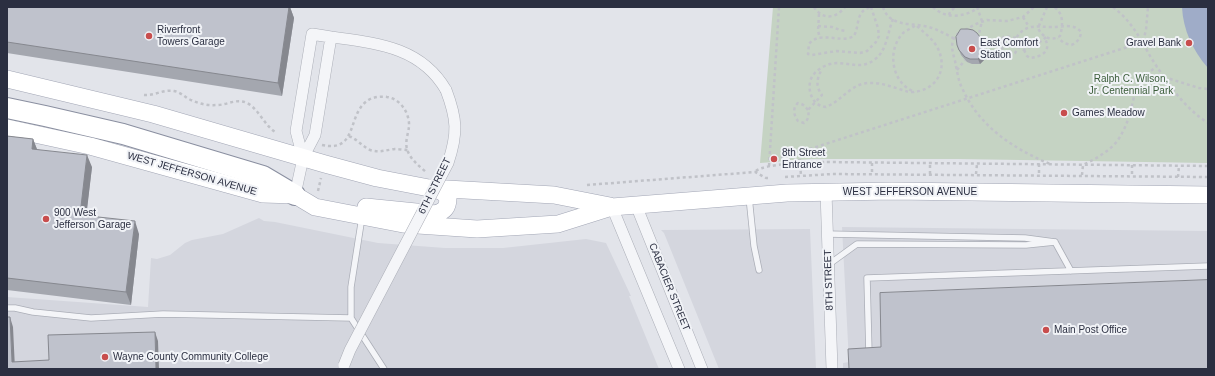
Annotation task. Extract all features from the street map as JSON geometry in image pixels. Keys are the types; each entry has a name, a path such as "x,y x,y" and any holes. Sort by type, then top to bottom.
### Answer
{"highway":[{"path":"7,108 123,134 263,176 295,195"}],"main road":[{"name":"WEST JEFFERSON AVENUE","path":"7,79 153,114 377,178 428,180 554,195 612,207"},
{"name":"WEST JEFFERSON AVENUE","path":"7,128 90,146 263,194 295,195 315,207 403,224 477,229 558,224 612,207 749,196 826,192 892,191 1208,196"},
{"path":"332,210 363,206 436,214 444,211 448,205 448,198 428,180"}],"street":[{"name":"6TH STREET","path":"303,158 296,131 312,34 380,44 409,54 432,71 446,90 456,125 453,149 448,163 350,350 344,367"},
{"path":"295,195 303,158 315,135 331,37"},
{"name":"8TH STREET","path":"826,192 832,369"},
{"name":"CABACIER STREET","path":"636,205 702,369"},
{"path":"612,207 679,369"}],"lane":[{"path":"749,196 754,246 760,270"},
{"path":"362,216 351,287 351,318 384,369"},
{"path":"827,234 1025,238 1055,242"},
{"path":"828,266 857,244 1026,245 1055,242"},
{"path":"1055,242 1071,271"},
{"path":"869,354 867,278 1208,266"},
{"path":"7,308 91,318 163,314 351,318"}],"path":[{"path":"768,166 779,7"},
{"path":"814,7 819,14 818,26 820,38"},
{"path":"819,14 827,16 836,15 845,7"},
{"path":"871,7 879,36 876,42 867,51 860,53 837,51 810,55 808,51 809,44 815,39 844,39 854,36 862,11 871,7"},
{"path":"883,7 887,15 892,19 904,24 932,28 953,38"},
{"path":"933,7 941,13 949,15 969,14 978,7 982,21 978,38"},
{"path":"949,15 955,7"},
{"path":"953,38 982,21 1007,21 1023,17 1034,7"},
{"path":"1016,38 1021,32 1029,27 1039,26 1067,26 1080,31 1081,35 1077,42 1071,45 1064,43 1058,38 1046,38 1040,33 1038,28 1039,26 1047,7"},
{"path":"1054,7 1060,13 1062,26 1058,38"},
{"path":"1113,7 1134,27 1172,89 1187,106 1208,123"},
{"path":"1143,42 1146,30 1148,7"},
{"path":"1023,17 1029,27"},
{"path":"892,19 883,52 873,62 859,66 837,63 824,67 814,74 810,83 811,95 815,102 823,107 829,106 858,87 869,82 909,92 925,90 935,82 939,75 941,62 939,51 936,46 916,25"},
{"path":"915,92 906,88 899,80 893,60 895,46 900,38 907,30 916,25"},
{"path":"818,26 832,27 838,30 846,31"},
{"path":"1016,38 1005,36 1001,39 1000,44 1004,52 1010,56 1015,53 1019,47"},
{"path":"953,38 952,44 962,89 985,122 1005,140 1035,157 1053,164"},
{"path":"1016,38 1019,47 1024,50 1030,58 1044,54 1047,49 1046,38"},
{"path":"1024,50 1046,38"},
{"path":"769,160 799,152 1143,42"},
{"path":"957,71 965,60"},
{"path":"1082,165 1104,153 1118,140 1129,119 1136,89 1145,75 1157,66"},
{"path":"808,110 806,106 798,103 796,105 794,112 798,121 801,123 806,121 808,118 808,110 822,95 818,89 817,80 824,67"},
{"path":"1164,77 1199,88 1208,89"},
{"path":"137,93 151,95 164,91 174,91 196,102 216,106 238,100 242,101 255,108 269,127 279,134"},
{"path":"323,146 335,146 343,142 349,136 361,105 368,100 378,97 388,97 401,105 406,113 409,126 406,144 415,162 428,180"},
{"path":"349,136 357,139 364,146 373,151 386,152 394,149 408,150"},
{"path":"799,152 801,175"},
{"path":"647,181 665,178 755,172 768,166 826,162 1208,166"},
{"path":"872,163 872,174"},
{"path":"930,163 930,174"},
{"path":"976,174 977,164"},
{"path":"1039,164 1039,175"},
{"path":"1082,165 1082,175"},
{"path":"1132,165 1132,176"},
{"path":"1178,177 1179,166"},
{"path":"755,172 766,178 774,178"},
{"path":"780,177 801,175 872,174 1208,177"},
{"path":"318,191 322,176"}],"shaded area":[{"path":"259,218 264,221 378,243 445,248 503,248 586,239 606,243 631,296 629,296 659,369 7,369 7,297 148,307 151,258 157,259 170,255 185,243 192,240 223,234"},
{"path":"842,227 1208,231 1208,369 843,369 843,363 849,362"},
{"path":"810,229 816,369 719,369 664,233 661,230"}],"green space":[{"name":"Ralph C. Wilson, Jr. Centennial Park","path":"773,7 1208,7 1208,163 958,159 811,159 760,163"}],"water":[{"path":"1182,7 1208,7 1208,68 1198,55 1190,40 1184,24"}],"building":[{"name":"Riverfront Towers Garage","path":"7,7 289,7 278,83 7,42"},
{"name":"East Comfort Station","path":"961,29 973,30 983,41 983,54 978,59 970,59 965,57 959,50 956,37"},
{"name":"900 West Jefferson Garage","path":"7,136 33,139 32,149 87,155 80,215 135,221 126,292 7,278"},
{"name":"Main Post Office","path":"1208,280 1208,369 849,369 848,349 881,347 880,293"},
{"name":"Wayne County Community College","path":"7,317 10,317 12,362 49,360 48,335 155,332 156,369 7,369"}],"place":[{"name":"Riverfront Towers Garage","path":"149,36"},
{"name":"Gravel Bank","path":"1189,43"},
{"name":"East Comfort Station","path":"972,49"},
{"name":"Games Meadow","path":"1064,113"},
{"name":"8th Street Entrance","path":"774,159"},
{"name":"900 West Jefferson Garage","path":"46,219"},
{"name":"Main Post Office","path":"1046,330"},
{"name":"Wayne County Community College","path":"105,357"}]}
